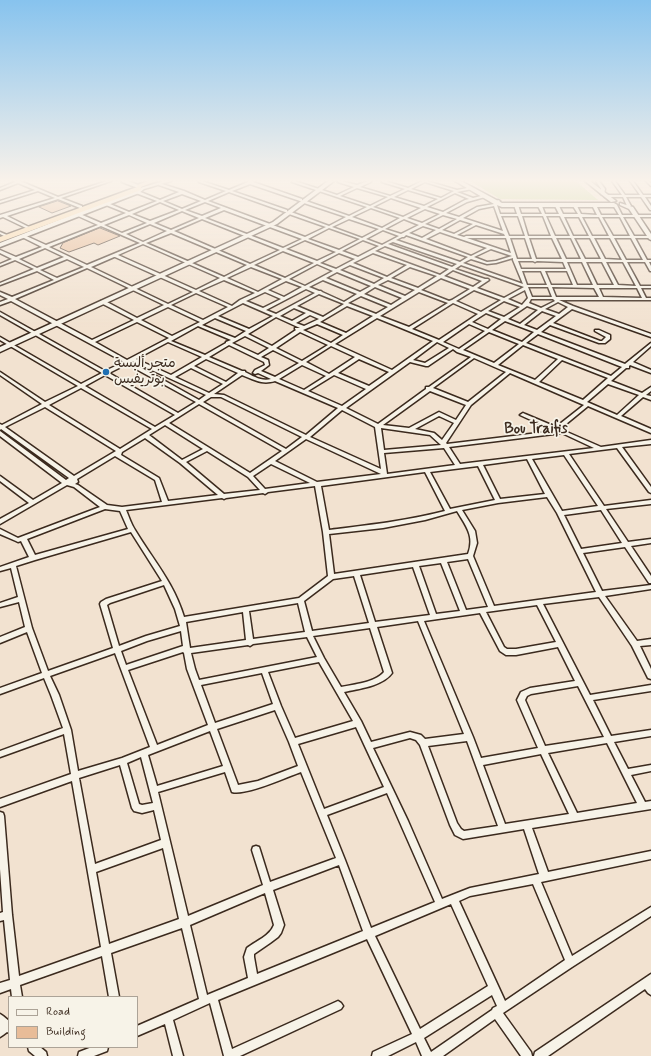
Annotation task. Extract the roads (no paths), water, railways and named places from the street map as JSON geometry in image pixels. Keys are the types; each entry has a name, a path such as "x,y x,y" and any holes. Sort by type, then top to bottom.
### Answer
{"highway":[{"path":"1,237 21,230"},
{"path":"1,237 21,230"}],"street":[{"path":"0,245 36,230"},
{"path":"0,265 89,230"},
{"path":"114,230 258,293"},
{"path":"122,234 130,230"},
{"path":"166,230 378,316 651,431"},
{"path":"0,304 174,230"},
{"path":"233,230 282,248 406,298"},
{"path":"0,350 259,230"},
{"path":"284,230 359,259"},
{"path":"92,342 320,230"},
{"path":"340,230 486,281"},
{"path":"76,486 74,479 0,427 46,405 380,230"},
{"path":"387,230 422,240 490,263 514,258"},
{"path":"263,310 414,230"},
{"path":"422,240 439,230"},
{"path":"440,230 490,247 514,258 535,261 651,261"},
{"path":"454,235 463,230"},
{"path":"493,230 507,235"},
{"path":"505,230 530,298"},
{"path":"525,230 535,261"},
{"path":"551,230 576,287"},
{"path":"569,230 602,299"},
{"path":"588,230 617,287"},
{"path":"607,230 645,299"},
{"path":"629,230 651,270"},
{"path":"461,237 507,235 528,237 651,238"},
{"path":"23,236 45,248 167,305 201,324 235,340"},
{"path":"487,237 490,247"},
{"path":"394,241 526,287 651,287"},
{"path":"429,253 440,246"},
{"path":"103,302 138,320 170,340 206,358 243,372 264,382 276,379 490,247"},
{"path":"0,251 58,280"},
{"path":"374,252 503,300 542,309 560,316"},
{"path":"116,256 162,275 231,307"},
{"path":"0,284 66,258"},
{"path":"417,268 429,260"},
{"path":"351,264 418,291 504,319 628,365 651,372"},
{"path":"258,357 410,265"},
{"path":"520,270 568,270"},
{"path":"542,270 556,300 571,307 651,336"},
{"path":"409,329 450,302 494,276"},
{"path":"322,278 392,307"},
{"path":"250,476 272,462 342,408 409,360 526,287"},
{"path":"264,290 284,299"},
{"path":"172,377 206,358 247,332 320,292"},
{"path":"0,293 92,342 198,403 286,451"},
{"path":"530,298 556,300 651,299"},
{"path":"459,351 524,305 530,298"},
{"path":"521,325 556,300"},
{"path":"242,302 263,310 274,317 302,329"},
{"path":"294,306 322,319"},
{"path":"494,365 571,307"},
{"path":"0,313 38,333 178,415"},
{"path":"292,323 310,313"},
{"path":"215,316 247,332 273,348 332,375 369,388"},
{"path":"274,317 292,323 331,344 392,372"},
{"path":"317,322 346,335"},
{"path":"469,323 612,378"},
{"path":"550,323 599,342 603,342 608,338 606,334 597,331"},
{"path":"0,338 155,429"},
{"path":"228,344 258,357 267,363 250,376"},
{"path":"382,452 559,431 612,378 651,344"},
{"path":"409,360 426,365 452,348"},
{"path":"304,392 359,357"},
{"path":"378,426 428,388 473,357"},
{"path":"536,382 562,358"},
{"path":"132,359 209,395 222,396 384,474"},
{"path":"190,366 225,383"},
{"path":"257,371 342,408 378,426 429,433 445,445 458,466"},
{"path":"0,522 74,479 198,403 243,372"},
{"path":"445,445 457,422 470,404 509,372"},
{"path":"0,374 46,405 120,451"},
{"path":"608,382 651,398"},
{"path":"428,388 470,404"},
{"path":"618,416 651,388"},
{"path":"410,430 439,414 457,422"},
{"path":"523,415 600,448"},
{"path":"165,423 250,476 265,492"},
{"path":"378,426 384,474"},
{"path":"0,433 66,483 76,486 105,507 112,509 265,492 384,474 426,471 651,442"},
{"path":"145,435 182,462 224,497"},
{"path":"618,446 651,491"},
{"path":"182,462 208,449"},
{"path":"120,451 118,456 157,479 166,504"},
{"path":"566,454 651,581"},
{"path":"528,457 560,513 601,595 635,644 651,676"},
{"path":"272,462 318,485"},
{"path":"480,464 498,501"},
{"path":"426,471 448,511"},
{"path":"0,478 33,503"},
{"path":"318,485 326,532 331,577"},
{"path":"326,532 383,526 498,501 549,495"},
{"path":"560,513 651,502"},
{"path":"0,531 18,540 105,507"},
{"path":"122,509 132,530 166,582 182,620 186,650 226,768 235,789 303,768"},
{"path":"458,509 474,535 474,548 470,556 492,610"},
{"path":"0,569 132,530"},
{"path":"23,538 33,558"},
{"path":"580,551 651,542"},
{"path":"182,620 301,600 331,577 470,556"},
{"path":"444,561 464,613"},
{"path":"13,565 20,599 29,628 67,730 114,996"},
{"path":"416,565 434,617"},
{"path":"339,690 379,680 388,673 356,573"},
{"path":"155,748 117,650 103,604 166,582"},
{"path":"124,669 186,650 651,588"},
{"path":"0,605 20,599"},
{"path":"301,600 309,634 321,659 358,723 440,904"},
{"path":"368,746 410,735 418,737 423,743 458,832 463,835 647,805 626,773 539,603"},
{"path":"246,610 250,642"},
{"path":"482,611 502,649 506,652 560,644"},
{"path":"420,619 469,737 503,829"},
{"path":"0,640 29,628"},
{"path":"0,691 45,673 183,628"},
{"path":"635,644 651,642"},
{"path":"197,683 321,659"},
{"path":"264,670 277,706 323,813 369,934 427,1056"},
{"path":"576,817 543,750 521,700 522,696 530,691 580,682"},
{"path":"588,698 651,688"},
{"path":"0,803 75,776 123,761 212,727 277,706"},
{"path":"293,742 358,723"},
{"path":"0,754 67,730"},
{"path":"478,762 651,733"},
{"path":"423,743 469,737"},
{"path":"144,753 185,922 208,999 229,1056 338,1006"},
{"path":"123,761 137,808 142,809 157,806"},
{"path":"154,790 226,768"},
{"path":"626,773 651,768"},
{"path":"323,813 389,789"},
{"path":"0,816 4,916 16,982 17,996"},
{"path":"527,825 545,877"},
{"path":"92,868 165,843"},
{"path":"253,981 248,957 250,951 271,937 278,930 279,925 256,850"},
{"path":"138,1031 208,999 470,892 651,855"},
{"path":"0,988 185,922 267,888 341,860"},
{"path":"534,878 570,961"},
{"path":"453,899 494,988 500,1009 527,1056"},
{"path":"434,1056 570,961 651,910"},
{"path":"539,1056 649,984"},
{"path":"377,1056 418,1036 494,988"},
{"path":"168,1018 178,1056"},
{"path":"34,1048 42,1056"},
{"path":"83,1056 101,1048"}],"place":[{"name":"متجر ألبسة بوتريفيس","path":"106,372"}],"district":[{"name":"Bou Traifis","path":"536,430"}]}
